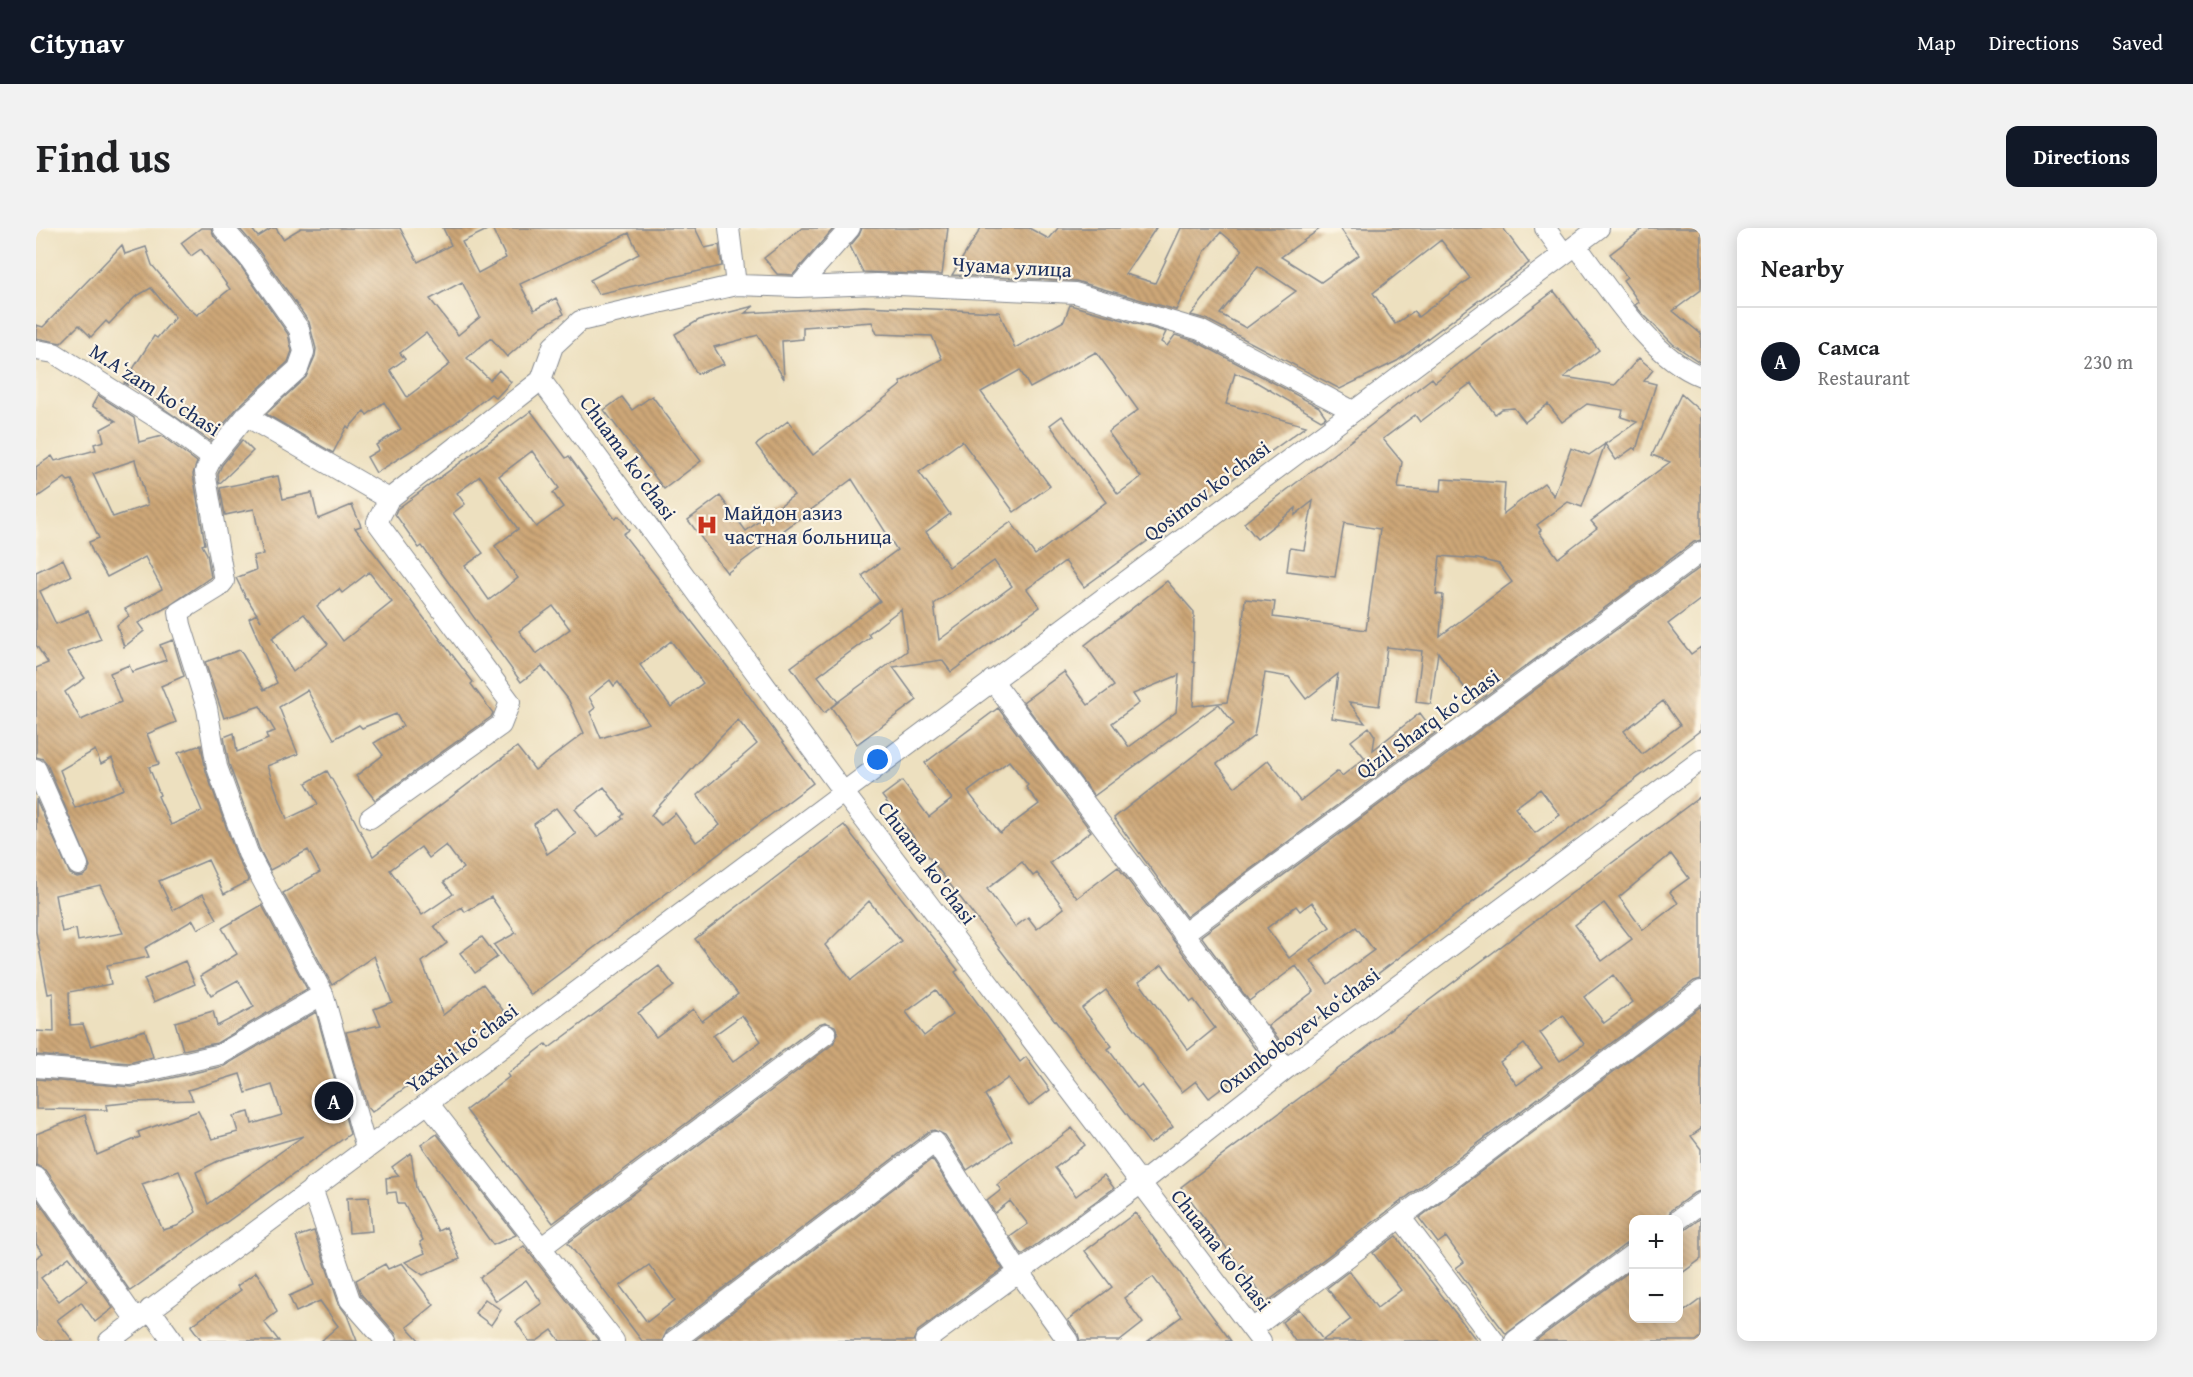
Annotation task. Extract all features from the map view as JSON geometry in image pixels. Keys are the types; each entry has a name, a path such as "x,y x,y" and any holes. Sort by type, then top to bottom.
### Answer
{"street":[{"name":"M.Aʻzam koʻchasi","path":"36,350 54,353 168,425 212,459 246,416 298,369 304,352 299,329 249,258 223,228"},
{"path":"729,228 736,285"},
{"path":"798,287 850,228"},
{"path":"1545,228 1570,250 1635,325 1686,370 1701,376"},
{"name":"Qosimov ko'chasi","path":"844,793 1599,228"},
{"name":"Чуама улица","path":"541,380 553,346 580,321 736,285 798,287 877,284 1076,293 1200,330 1353,411"},
{"path":"370,818 501,725 510,702 377,522 389,499 541,380"},
{"name":"Chuama ko'chasi","path":"541,380 844,793 1256,1335"},
{"path":"246,416 389,499"},
{"path":"212,459 205,472 224,581 218,588 179,612 181,625 207,708 217,767 248,853 323,994 366,1148"},
{"name":"Qizil Sharq koʻchasi","path":"1183,934 1701,552"},
{"path":"992,680 1286,1069"},
{"name":"Oxunboboyev koʻchasi","path":"925,1341 1140,1184 1286,1069 1701,760"},
{"path":"36,770 78,865"},
{"name":"Yaxshi koʻchasi","path":"109,1341 844,793"},
{"path":"1256,1335 1401,1218 1701,991"},
{"path":"36,1067 130,1074 221,1054 323,994"},
{"path":"542,1247 826,1035"},
{"path":"428,1103 614,1341"},
{"path":"674,1341 935,1142 1018,1272 1068,1341"},
{"path":"36,1176 143,1314 173,1341"},
{"path":"312,1188 350,1300 386,1341"},
{"path":"1683,1216 1701,1203"},
{"path":"1401,1218 1494,1341"},
{"path":"1515,1341 1629,1257"}],"building":[{"path":"201,228 211,228 214,236 240,265 288,334 292,351 288,362 238,407 210,441 126,382 127,385 124,383 154,336 157,338 175,317 151,288 135,297 109,324 106,321 91,337 79,325 61,343 36,338 36,325 43,327 122,245 125,254 146,247 152,265 184,304 197,315 230,289 201,249 191,256 181,243"},
{"path":"239,228 251,228 258,237 276,228 283,239 301,228 400,228 418,262 451,245 443,228 491,228 462,242 478,273 506,258 492,228 695,228 705,248 719,245 722,266 598,294 590,280 639,254 629,233 520,284 534,310 556,298 564,314 542,326 507,357 491,338 467,358 490,380 499,370 511,382 496,398 491,394 455,423 376,473 367,457 379,450 376,445 401,429 384,402 367,415 364,411 349,428 347,426 333,453 266,414 306,377 316,349 309,322 259,251","holes":["462,282 480,317 458,335 430,299","426,333 450,364 407,397 390,370 405,359 400,353"]},
{"path":"802,228 834,228 793,275 777,274 764,258"},
{"path":"862,228 948,228 942,275 863,272 850,246"},
{"path":"981,228 1029,228 1049,239 1058,228 1156,228 1125,274 1155,283 1181,228 1321,228 1281,257 1321,282 1359,255 1340,228 1503,228 1529,263 1397,361 1340,389 1206,319 1191,315 1242,250 1221,232 1205,251 1176,310 1076,281 952,275","holes":["1441,240 1470,278 1418,317 1414,311 1395,324 1373,293","1258,266 1296,291 1246,328 1220,314"]},
{"path":"1644,228 1701,228 1701,290 1673,311 1701,334 1701,363 1673,344 1635,305 1639,302 1623,280 1627,277 1610,254"},
{"path":"1554,291 1599,350 1564,377 1615,385 1639,358 1653,370 1644,381 1656,384 1636,450 1633,448 1616,460 1605,444 1582,507 1568,502 1537,525 1541,530 1539,532 1558,558 1597,528 1591,521 1670,462 1652,455 1681,394 1701,412 1701,540 1694,542 1476,703 1438,652 1431,704 1416,702 1422,651 1387,647 1379,706 1349,702 1365,723 1332,718 1338,674 1306,699 1289,677 1265,673 1254,736 1217,764 1235,787 1268,760 1300,801 1338,771 1342,776 1365,758 1351,741 1369,727 1375,736 1373,750 1420,713 1435,733 1186,917 1114,818 1234,724 1219,704 1094,796 1023,702 1064,672 1088,705 1114,686 1085,645 1167,581 1194,612 1193,706 1227,702 1242,632 1245,599 1275,602 1273,617 1366,630 1380,529 1344,523 1335,577 1287,571 1290,548 1304,550 1313,501 1295,515 1296,508 1257,539 1244,523 1432,378 1435,382","holes":["1471,383 1495,414 1502,409 1514,408 1525,422 1548,404 1562,422 1587,404 1623,410 1621,417 1637,422 1589,455 1571,448 1554,496 1544,483 1503,514 1505,483 1442,479 1441,491 1398,488 1402,462 1383,439 1415,415 1420,422","1440,556 1478,559 1499,564 1512,582 1440,636 1443,595 1436,594","1179,675 1176,712 1129,747 1112,723 1139,703 1133,694"]},
{"path":"1070,305 1166,332 1161,342 1167,346 1175,335 1195,341 1319,407 1326,417 1321,420 1251,379 1235,373 1226,404 1306,426 1084,587 1065,561 1027,589 1040,607 951,672 942,660 893,667 917,700 857,744 831,707 824,713 791,667 880,601 862,576 897,550 852,479 727,573 688,520 720,496 746,531 794,495 756,445 788,421 813,455 901,385 900,382 942,359 932,336 877,334 872,322 803,327 803,339 782,341 784,379 758,335 714,347 724,364 697,374 675,334 699,320 754,306 745,313 864,306 999,312 1015,348 1064,321","holes":["1096,352 1138,410 1108,432 1141,477 1118,494 1062,416 1050,425 1106,502 1035,555 1011,522 949,567 926,532 950,514 919,472 962,441 1014,512 1050,486 981,392 1020,370 1030,388","994,561 1012,586 939,640 934,604","901,609 907,651 838,702 818,676 870,637 868,634"]},
{"path":"98,395 134,418 139,442 162,436 197,462 193,474 205,544 202,545 207,554 211,577 169,606 138,623 144,631 124,647 117,625 129,616 125,609 162,589 145,557 107,577 89,542 99,538 72,480 68,481 65,478 36,498 36,467 52,456 55,461 96,450 94,444 104,441 101,429 116,421 92,406","holes":["135,460 148,505 113,517 93,474"]},
{"path":"652,396 701,461 664,489 604,410 622,397 632,410"},
{"path":"531,411 566,458 569,456 615,519 619,516 629,530 623,534 726,665 813,783 531,995 494,945 516,933 491,897 465,912 462,907 434,926 447,943 422,962 443,1015 483,984 506,1014 372,1112 367,1106 346,1032 381,1025 374,1009 392,1002 374,956 332,985 283,893 320,872 308,850 270,870 259,848 229,764 224,737 234,733 237,752 268,739 266,734 275,731 260,706 224,718 205,662 240,650 264,690 277,683 249,618 257,614 236,578 256,570 253,556 263,554 254,509 225,515 220,488 278,476 283,499 312,493 318,519 352,505 361,526 355,528 473,682 471,684 493,713 491,717 375,800 356,776 383,755 374,743 403,726 396,714 362,728 359,725 334,739 307,690 279,707 298,754 267,766 287,819 318,804 306,783 327,771 373,856 517,747 535,770 584,733 568,699 542,666 521,682 422,546 419,548 395,514 397,509","holes":["532,451 559,488 553,493 563,507 536,527 499,476","480,476 518,529 495,546 518,578 489,600 465,566 483,553 453,513 465,504 457,493","369,572 392,602 343,641 317,606 339,589 342,593","553,606 570,629 536,654 519,631","304,614 328,644 293,672 272,638","671,641 703,683 671,707 640,665","610,680 614,686 618,682 649,723 601,738 590,712 595,708 589,697","738,720 757,744 697,795 720,825 696,842 675,813 661,825 651,815 718,740","604,787 624,814 621,817 623,819 597,837 575,809","556,808 576,834 547,854 534,824","446,845 463,868 444,882 453,894 422,915 390,870 421,847 429,858"]},
{"path":"242,440 253,451 219,484 218,474 222,465"},
{"path":"63,559 71,576 40,591 56,624 88,611 101,639 67,652 85,678 65,692 81,720 121,702 110,673 129,665 132,672 166,660 160,645 173,640 184,676 161,686 176,722 147,734 159,764 149,767 160,795 158,796 171,825 202,811 178,753 201,745 206,771 237,857 249,881 224,894 208,860 159,881 173,910 203,894 217,919 198,929 193,920 145,948 149,957 107,965 111,984 69,992 70,1025 83,1024 91,1046 145,1030 153,1057 129,1063 36,1055 36,1031 54,1032 53,993 48,994 36,932 36,799 70,874 77,877 83,876 88,872 90,866 47,764 43,759 36,757 36,668 48,663 36,645 36,572","holes":["95,750 101,764 112,758 124,789 75,808 60,770","100,885 123,933 78,941 76,929 62,932 55,895"]},
{"path":"1701,567 1701,599 1668,624 1691,654 1701,647 1701,730 1286,1043 1284,1041 1282,1043 1268,1026 1314,991 1296,966 1249,1001 1201,936","holes":["1663,701 1680,725 1642,754 1624,731","1540,789 1560,815 1535,833 1515,808","1312,902 1330,927 1289,958 1267,928 1296,906 1300,911","1356,927 1374,950 1328,984 1311,961"]},
{"path":"998,708 1091,831 1050,863 1077,898 1118,867 1262,1058 1209,1098 1196,1081 1182,1092 1106,990 1082,1008 1112,1046 1108,1049 1137,1088 1141,1085 1173,1127 1150,1144 882,796 902,781 929,817 952,799 925,763","holes":["1009,761 1028,785 1026,787 1039,804 1000,833 968,792","1022,862 1033,876 1037,873 1064,908 1037,929 1028,917 1015,927 987,889","1162,965 1191,1002 1194,1000 1215,1028 1188,1050 1139,982"]},
{"path":"1701,796 1701,979 1694,981 1267,1302 1181,1187","holes":["1671,854 1689,878 1670,892 1678,903 1643,930 1619,897","1604,903 1632,939 1602,961 1575,925","1613,975 1633,1002 1604,1023 1584,997","1563,1015 1584,1044 1560,1061 1540,1033","1524,1044 1542,1067 1517,1085 1500,1062"]},
{"path":"844,825 958,970 955,972 1020,1062 1026,1057 1050,1090 1029,1106 1008,1078 985,1095 1012,1140 967,1170 945,1135 934,1130 928,1132 667,1331 662,1341 642,1341 568,1243 833,1044 838,1033 835,1026 825,1022 819,1024 553,1223 466,1110 509,1077 507,1074 546,1044 549,1048 659,966 674,986 638,1013 656,1037 693,1009 702,1021 738,994 695,939","holes":["869,901 901,941 851,980 825,945","936,990 953,1014 924,1036 906,1012","742,1015 761,1041 733,1062 713,1036","649,1265 675,1300 647,1322 620,1286"]},
{"path":"262,905 307,989 217,1043 183,1050 175,1022 213,1011 217,1026 254,1007 238,980 211,995 200,976 237,954 222,928"},
{"path":"482,937 497,957 475,973 460,953"},
{"path":"185,961 195,984 154,1002 144,979"},
{"path":"1701,1006 1701,1129 1691,1136 1701,1149 1701,1191 1694,1193 1671,1210 1668,1215 1629,1215 1629,1242 1506,1334 1456,1268 1464,1262 1446,1237 1438,1243 1419,1218"},
{"path":"316,1012 350,1134 130,1291 46,1170 36,1165 36,1134 85,1115 97,1155 140,1137 138,1132 198,1111 212,1139 238,1132 233,1116 249,1112 252,1124 282,1115 272,1085 246,1093 240,1074 188,1090 193,1100 106,1105 107,1110 36,1109 36,1079 132,1087 224,1066","holes":["303,1136 208,1204 196,1172 222,1159","179,1171 196,1212 177,1226 163,1230 142,1184"]},
{"path":"1072,1128 1085,1145 1055,1168 1076,1196 1104,1175 1114,1188 1022,1255 1010,1237 1028,1224 1010,1201 995,1213 987,1201 1001,1190 997,1185"},
{"path":"437,1134 516,1235 493,1245 421,1145"},
{"path":"411,1153 416,1188 438,1231 446,1227 460,1259 423,1275 405,1262 425,1253 420,1242 423,1240 404,1204 398,1204 396,1192 387,1193 386,1178 399,1176 392,1167"},
{"path":"932,1159 1003,1269 918,1331 913,1341 694,1341"},
{"path":"369,1197 372,1231 349,1233 347,1198"},
{"path":"36,1198 113,1308 95,1322 81,1302 57,1320 73,1341 36,1341 36,1258 43,1253 36,1244","holes":["69,1257 87,1280 59,1301 41,1278"]},
{"path":"1135,1213 1231,1341 1148,1341 1182,1316 1153,1277 1124,1298 1143,1323 1120,1341 1080,1341 1068,1320 1112,1287 1085,1251"},
{"path":"1701,1218 1701,1259 1683,1272 1683,1231"},
{"path":"314,1231 339,1304 347,1315 357,1341 321,1341 338,1326 320,1301 296,1312 289,1296 314,1285 296,1237"},
{"path":"1396,1236 1477,1341 1295,1341 1282,1322 1299,1309 1323,1340 1351,1319 1327,1288 1349,1271 1377,1308 1401,1290 1373,1253"},
{"path":"524,1246 599,1341 560,1341 552,1330 537,1341 529,1341 516,1322 542,1303 526,1280 496,1301 480,1278"},
{"path":"402,1263 434,1305 407,1327 420,1341 398,1341 395,1333 361,1294 356,1280 385,1264 388,1269"},
{"path":"256,1272 265,1285 277,1312 264,1322 279,1341 202,1341 191,1326 241,1290 237,1286"},
{"path":"1629,1272 1629,1323 1683,1323 1683,1312 1701,1299 1701,1337 1696,1341 1535,1341"},
{"path":"485,1299 501,1310 491,1325 475,1313"}],"place":[{"name":"Майдон азиз частная больница","path":"707,525"},
{"name":"Самса","path":"334,1101"}]}
